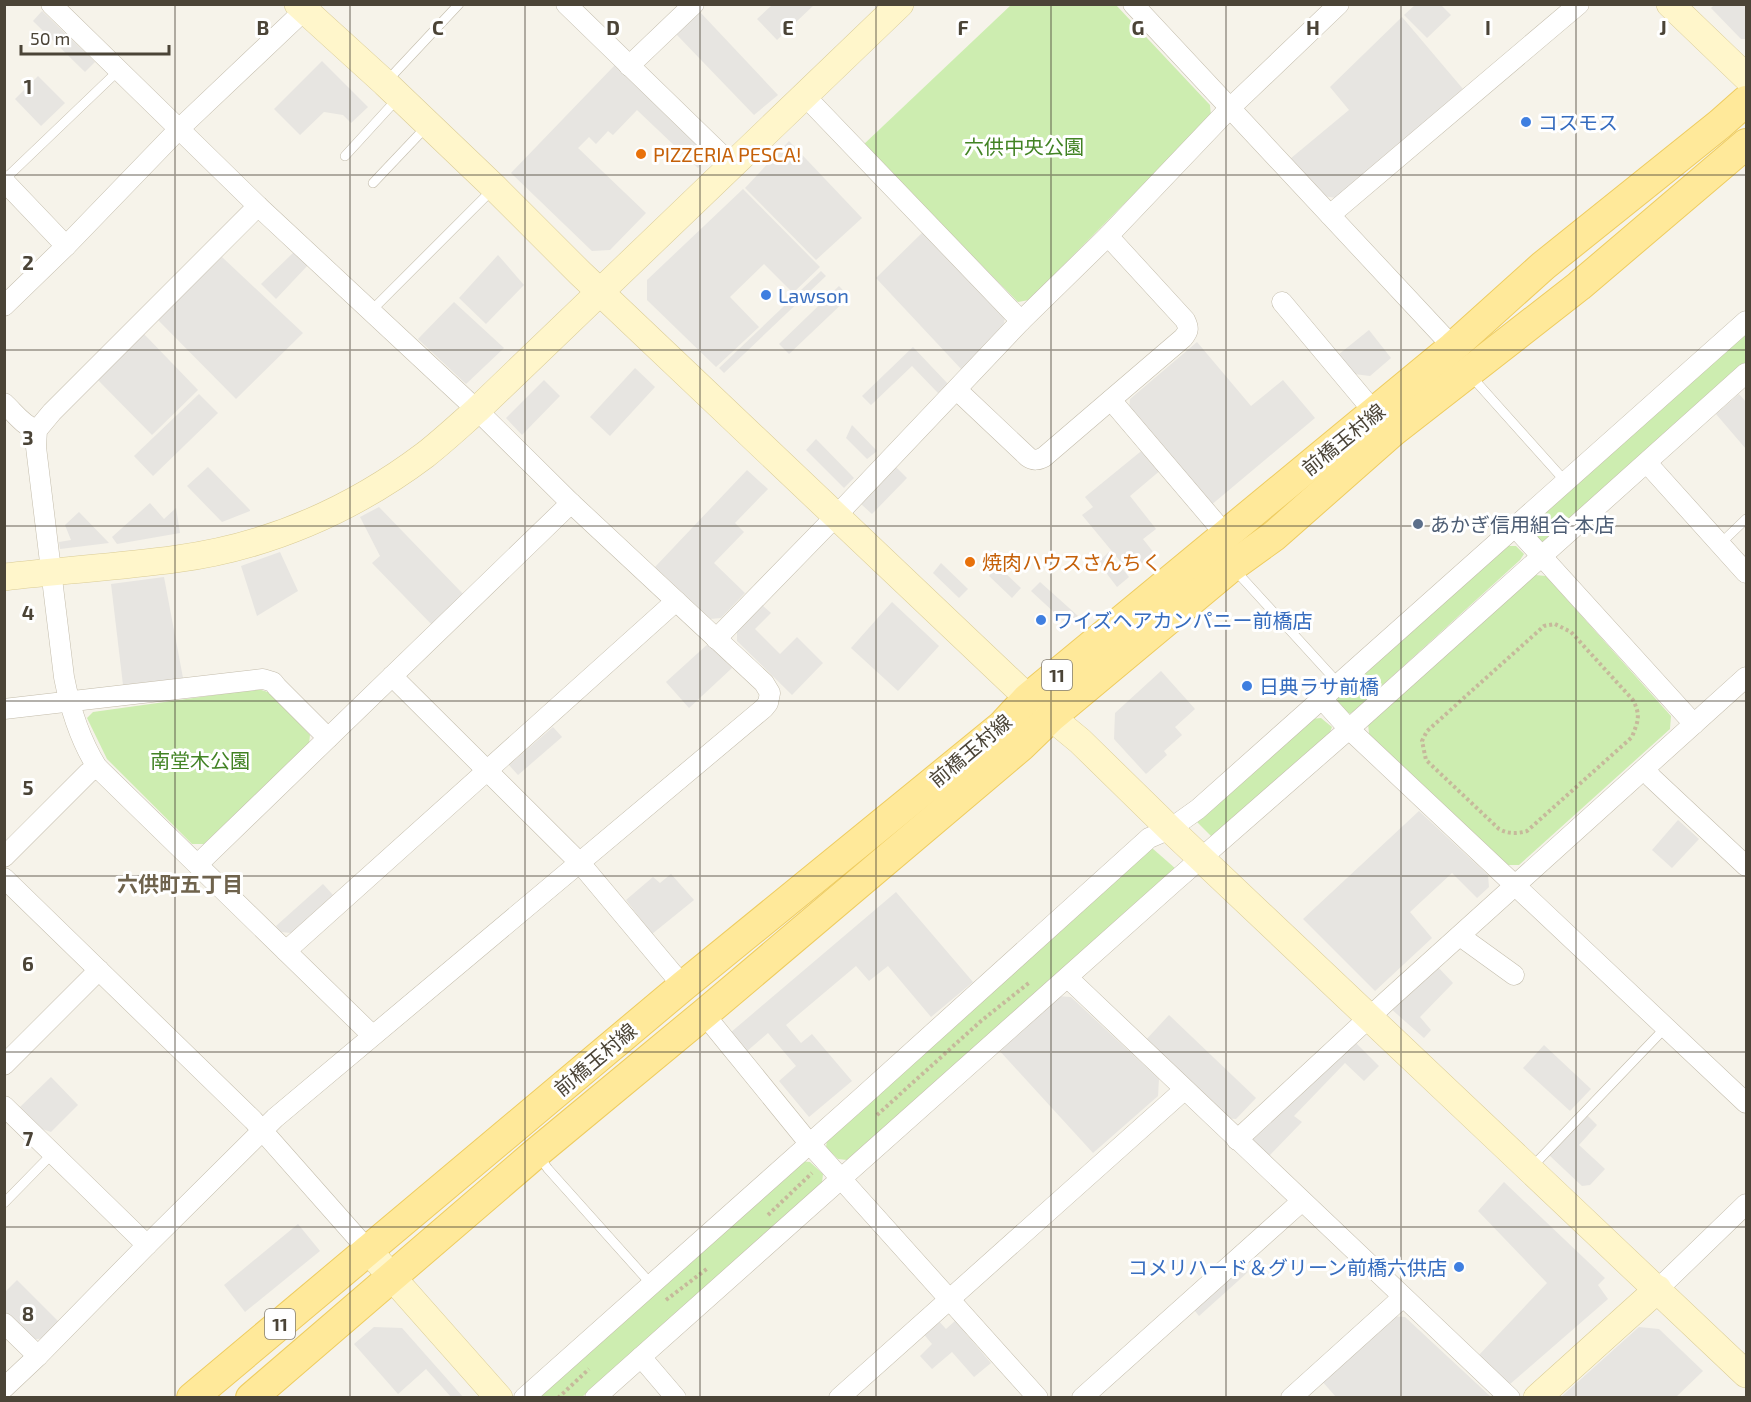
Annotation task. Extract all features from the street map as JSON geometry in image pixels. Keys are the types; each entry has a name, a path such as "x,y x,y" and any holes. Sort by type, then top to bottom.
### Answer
{"main road":[{"name":"前橋玉村線","path":"251,1398 536,1153 1021,746 1051,717 1232,567 1274,536 1392,432 1460,360 1543,266 1720,124 1746,100"},
{"name":"前橋玉村線","path":"192,1398 683,986 1002,726 1028,698 1225,534 1375,413 1579,286 1746,144"}],"street":[{"path":"4,1388 262,1130 768,703 770,693 764,683 258,206 51,4"},
{"path":"566,4 732,165"},
{"path":"629,66 694,4"},
{"path":"4,577 177,559 222,551 296,529 346,506 380,486 426,454 477,410 900,4"},
{"path":"716,639 1021,321 1108,236 1229,109 1339,4"},
{"path":"1330,215 1579,4"},
{"path":"1670,4 1746,77"},
{"path":"4,306 66,246 179,129 305,7 836,516 1028,698 1080,741 1746,1374"},
{"path":"1140,7 1229,109 1330,215 1460,360"},
{"path":"806,96 1021,321"},
{"path":"4,181 66,246"},
{"path":"258,206 52,412 37,430 36,447 64,677 77,726 97,767 372,1035"},
{"path":"957,390 1033,460 1044,457 1183,338 1188,332 1185,320 1108,236"},
{"path":"1282,302 1375,413"},
{"path":"524,1398 1149,838 1170,829 1198,809 1746,321"},
{"path":"595,1398 1349,729 1746,373"},
{"path":"1111,400 1225,534"},
{"path":"4,403 24,423 37,430"},
{"path":"1647,463 1746,573"},
{"path":"198,864 571,503"},
{"path":"1515,527 1694,724"},
{"path":"286,951 676,601"},
{"path":"392,676 580,863 683,986"},
{"path":"1237,1140 1746,677"},
{"path":"4,709 263,679 277,687 328,738"},
{"path":"1322,699 1349,729 1746,1103"},
{"path":"4,857 88,773 97,767"},
{"path":"1645,769 1746,866"},
{"path":"4,878 262,1130 499,1398"},
{"path":"1460,936 1514,975"},
{"path":"4,1065 99,970"},
{"path":"1068,978 1510,1398"},
{"path":"704,1014 810,1143 1038,1398"},
{"path":"839,1398 1184,1090"},
{"path":"4,1106 147,1245"},
{"path":"1082,1398 1302,1201"},
{"path":"1537,1398 1658,1289 1746,1204"},
{"path":"1292,1398 1403,1298"},
{"path":"4,1323 38,1356"},
{"path":"641,1357 676,1398"}],"lane":[{"path":"345,156 392,90 459,4"},
{"path":"4,181 120,69"},
{"path":"373,183 429,124"},
{"path":"371,311 495,188"},
{"path":"1460,360 1565,481"},
{"path":"1720,544 1746,519"},
{"path":"1232,567 1339,684"},
{"path":"1530,1169 1666,1027"},
{"path":"4,1203 53,1153"},
{"path":"536,1153 651,1284"}],"path":[{"path":"1555,624 1571,632 1633,700 1638,711 1638,722 1632,737 1527,831 1518,833 1499,829 1426,760 1422,741 1427,731 1544,626 1555,624"},
{"path":"1003,970 1035,1006"},
{"path":"861,1098 877,1115 981,1021 1038,975"},
{"path":"760,1223 825,1160"},
{"path":"663,1302 716,1262"},
{"path":"558,1398 592,1366"}],"green space":[{"name":"六供中央公園","path":"1011,5 1116,5 1210,105 1211,116 1029,300 1018,302 863,145"},
{"path":"1746,333 1746,362 1545,541 1540,542 1530,532 1531,526"},
{"path":"1507,546 1516,546 1524,554 1520,560 1353,712 1346,715 1336,704 1339,694"},
{"path":"1535,575 1546,576 1671,716 1670,729 1519,865 1506,865 1369,734 1368,723"},
{"name":"南堂木公園","path":"258,689 271,693 310,735 309,744 204,844 192,844 107,759 87,718 93,712"},
{"path":"1321,718 1332,727 1329,735 1212,837 1197,822 1311,719"},
{"path":"1152,848 1176,869 847,1160 838,1159 826,1148 827,1139"},
{"path":"800,1161 810,1162 823,1174 822,1183 582,1397 536,1398"}],"shaded area":[{"path":"1440,4 1451,15 1427,38 1404,15 1415,5"},
{"path":"1715,4 1746,5 1746,39 1741,39 1711,8"},
{"path":"772,5 814,5 777,40 757,19"},
{"path":"42,11 95,62 85,72 33,21"},
{"path":"700,12 778,95 754,115 676,34"},
{"path":"1402,17 1463,89 1336,198 1323,196 1290,159 1349,110 1330,87"},
{"path":"322,61 368,107 351,123 343,115 324,112 300,135 274,109"},
{"path":"615,65 710,156 698,168 637,110 613,135 608,131 596,144 589,137 578,148 646,213 610,250 592,251 511,173"},
{"path":"38,76 65,103 41,126 15,99"},
{"path":"789,141 862,218 816,260 745,188"},
{"path":"743,189 820,267 793,293 764,264 730,297 759,327 716,367 647,300 647,280"},
{"path":"923,232 1005,318 1002,331 963,371 876,278"},
{"path":"294,252 308,265 276,299 261,284"},
{"path":"498,255 524,285 486,324 459,298"},
{"path":"222,257 303,333 236,399 157,319"},
{"path":"821,271 826,276 724,373 719,368"},
{"path":"839,286 849,297 789,354 779,344"},
{"path":"454,302 504,348 466,384 418,339"},
{"path":"1369,330 1391,358 1370,376 1354,374 1338,355"},
{"path":"143,333 198,390 152,435 96,378"},
{"path":"1197,342 1251,406 1283,380 1315,418 1210,506 1129,410 1130,399"},
{"path":"913,347 948,384 938,393 912,366 871,405 862,396"},
{"path":"635,368 655,387 610,436 590,417"},
{"path":"544,380 560,396 522,435 506,418"},
{"path":"199,394 218,413 153,476 134,456"},
{"path":"1739,394 1746,402 1746,449 1716,414"},
{"path":"852,425 877,451 867,459 846,438"},
{"path":"816,439 854,478 844,488 806,450"},
{"path":"1145,448 1162,469 1130,496 1156,529 1143,539 1154,553 1130,573 1082,515 1093,507 1085,497"},
{"path":"208,467 250,511 222,522 187,486"},
{"path":"896,467 907,478 872,514 861,504"},
{"path":"747,470 768,489 735,523 744,532 714,563 745,593 721,618 710,619 655,567"},
{"path":"150,503 164,519 176,508 180,533 117,544 112,537"},
{"path":"379,507 464,595 433,626 372,563 380,556 360,517"},
{"path":"79,512 109,543 60,549 59,542 71,540 65,525"},
{"path":"280,552 298,591 257,616 241,566"},
{"path":"1109,552 1129,577 1117,587 1098,562"},
{"path":"941,563 968,589 959,598 933,573"},
{"path":"998,566 1021,588 1012,598 989,576"},
{"path":"164,577 183,678 123,685 111,584"},
{"path":"1040,582 1078,616 1069,626 1031,591"},
{"path":"892,602 939,646 898,691 851,648"},
{"path":"762,605 771,613 755,629 780,654 797,637 823,663 792,695 737,641 737,630"},
{"path":"709,643 732,668 689,708 666,682"},
{"path":"1161,671 1195,709 1175,727 1182,735 1164,751 1167,755 1146,774 1114,739 1115,713"},
{"path":"553,727 562,737 518,775 509,765"},
{"path":"1419,811 1488,875 1489,887 1477,898 1452,873 1410,912 1432,938 1375,991 1303,919"},
{"path":"1678,820 1699,839 1672,868 1652,850"},
{"path":"671,874 694,900 652,934 626,900 653,877 660,883"},
{"path":"323,884 333,895 291,933 281,932 276,926"},
{"path":"896,892 973,982 931,1017 888,966 869,981 856,966 786,1025 801,1043 812,1034 852,1081 809,1117 779,1081 796,1066 768,1033 746,1052 730,1033"},
{"path":"1435,964 1453,983 1420,1017 1431,1030 1424,1038 1389,1007"},
{"path":"1057,996 1071,997 1159,1079 1158,1096 1093,1153 998,1049"},
{"path":"1169,1015 1256,1098 1236,1119 1223,1118 1144,1042"},
{"path":"1353,1040 1379,1066 1364,1081 1345,1063 1294,1116 1302,1122 1268,1157 1252,1143 1252,1130"},
{"path":"1544,1045 1591,1089 1570,1111 1523,1068"},
{"path":"51,1077 78,1105 51,1132 42,1129 20,1107"},
{"path":"1587,1115 1597,1125 1579,1145 1605,1169 1590,1185 1582,1186 1549,1155"},
{"path":"1504,1182 1605,1278 1598,1285 1608,1299 1509,1385 1479,1355 1547,1283 1478,1211"},
{"path":"298,1224 320,1251 245,1312 224,1285"},
{"path":"1240,1263 1248,1272 1199,1316 1191,1306"},
{"path":"17,1280 60,1323 45,1338 31,1340 5,1313 5,1292"},
{"path":"1390,1316 1405,1317 1491,1397 1336,1397 1321,1380"},
{"path":"936,1318 946,1329 955,1321 991,1363 974,1377 952,1352 932,1369 920,1356 932,1344 921,1331"},
{"path":"374,1327 402,1328 463,1397 451,1397 426,1369 398,1394 354,1344"},
{"path":"1639,1327 1659,1329 1703,1371 1676,1397 1561,1397"}],"place":[{"name":"コスモス","path":"1526,122"},
{"name":"PIZZERIA PESCA!","path":"641,154"},
{"name":"Lawson","path":"766,295"},
{"name":"あかぎ信用組合 本店","path":"1418,524"},
{"name":"焼肉ハウスさんちく","path":"970,562"},
{"name":"ワイズヘアカンパニー前橋店","path":"1041,620"},
{"name":"日典ラサ前橋","path":"1247,686"},
{"name":"コメリハード＆グリーン前橋六供店","path":"1459,1267"}],"district":[{"name":"六供町五丁目","path":"180,883"}]}
